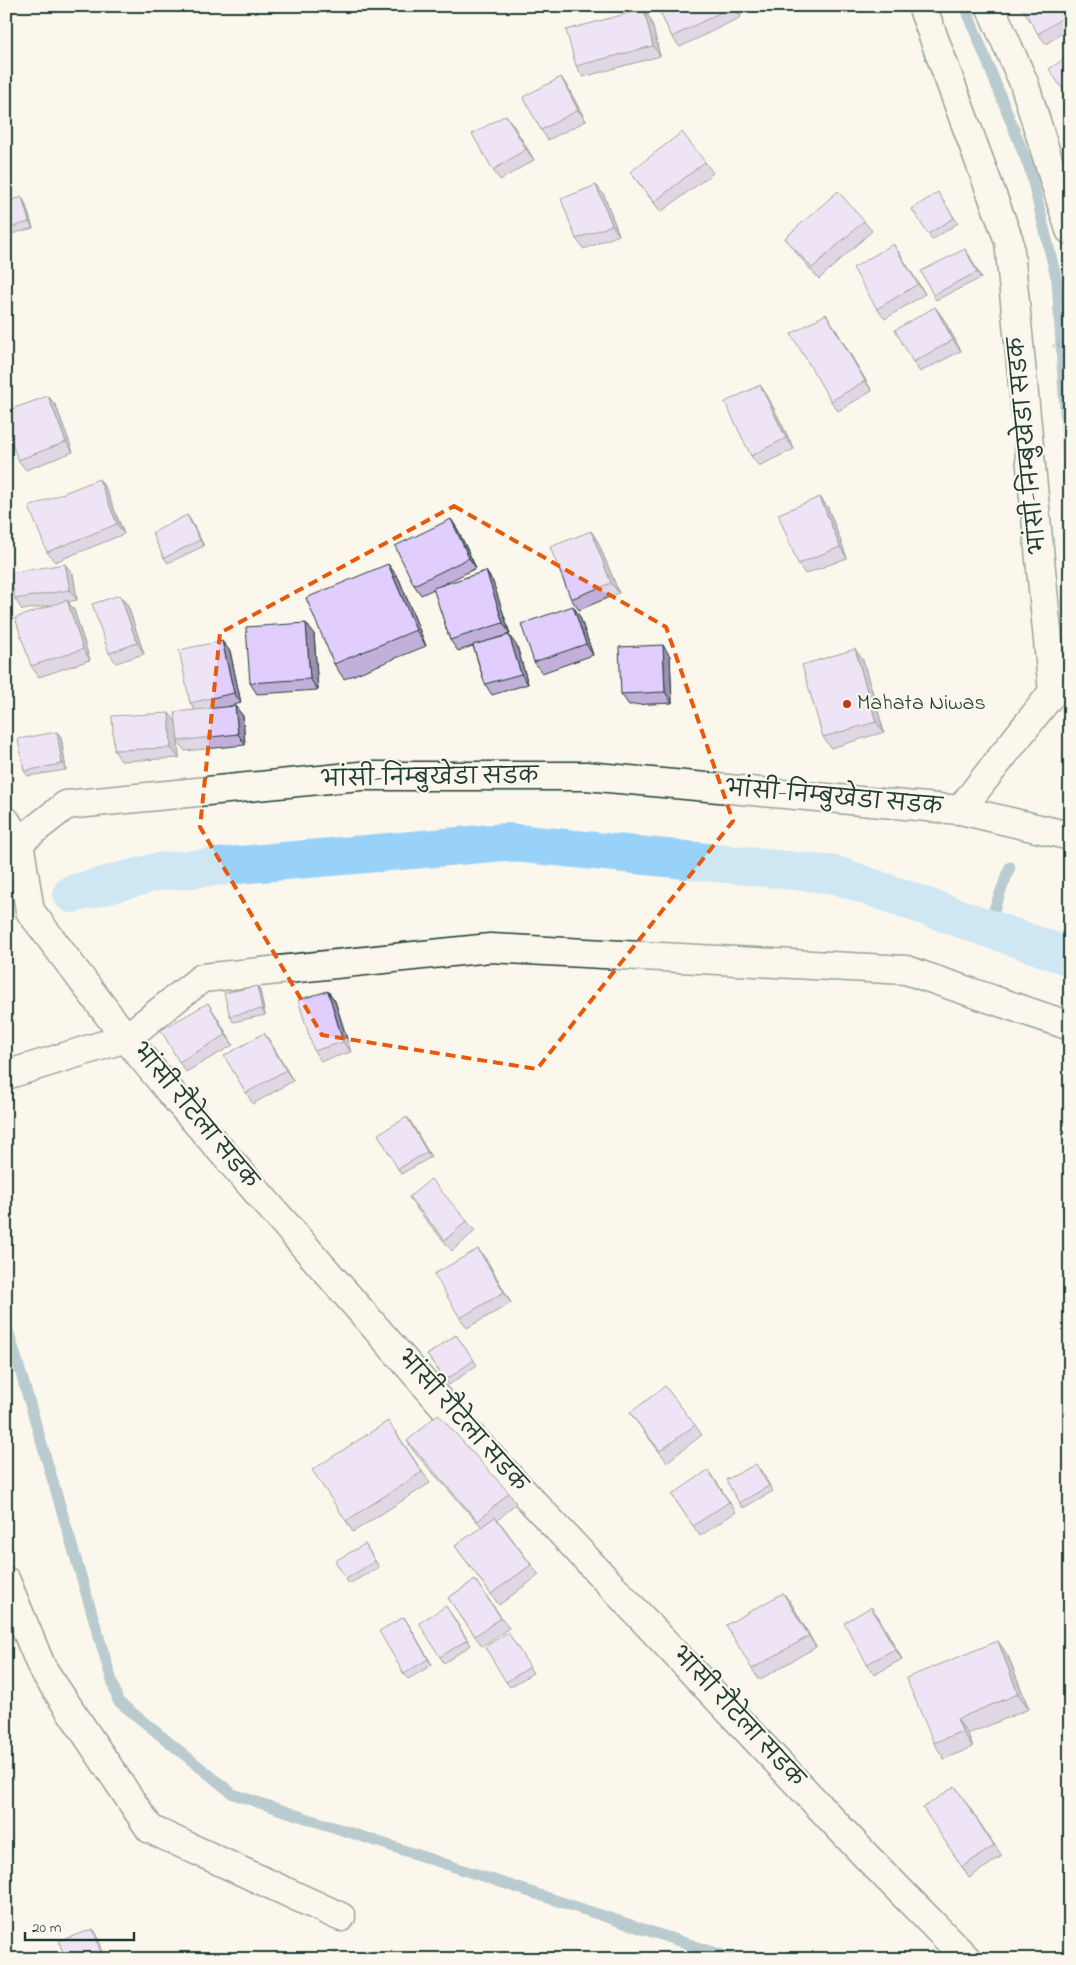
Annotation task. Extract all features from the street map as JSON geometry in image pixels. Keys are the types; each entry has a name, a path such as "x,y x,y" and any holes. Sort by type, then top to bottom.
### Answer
{"street":[{"name":"भांसी-निम्बुखेडा सडक","path":"13,832 66,806 360,776 586,776 960,810 1053,692 1009,241 922,6"},
{"path":"990,6 1024,83 1068,212"},
{"path":"960,810 1070,836"},
{"name":"भांसी रौटेला सडक","path":"13,832 30,911 126,1038 177,1100 464,1428 866,1856 967,1959"},
{"path":"6,1075 126,1038 202,978 490,948 906,970 1070,1026"},
{"path":"6,1581 42,1668 150,1829 341,1916"}],"highlighted area":[{"path":"454,506 666,627 733,821 537,1069 322,1035 200,827 220,633"}],"building":[{"path":"657,6 733,6 672,37"},
{"path":"1021,6 1070,6 1070,13 1038,34"},
{"path":"644,9 653,46 576,66 566,30"},
{"path":"1070,55 1070,100 1049,69"},
{"path":"561,77 578,110 541,130 523,97"},
{"path":"506,115 526,149 493,170 472,134"},
{"path":"682,132 705,162 654,202 630,172"},
{"path":"596,185 612,225 576,239 561,199"},
{"path":"838,191 864,221 812,268 785,238"},
{"path":"938,192 954,218 928,234 912,209"},
{"path":"22,197 29,222 6,229 6,202"},
{"path":"893,244 918,284 877,309 853,268"},
{"path":"965,249 977,272 933,295 921,271"},
{"path":"935,307 953,340 913,362 895,330"},
{"path":"826,314 865,381 831,401 791,334"},
{"path":"760,385 786,438 751,456 725,402"},
{"path":"48,396 66,442 18,460 6,427 6,411"},
{"path":"99,479 117,524 47,552 29,507"},
{"path":"820,497 840,547 798,564 778,514"},
{"path":"187,515 200,540 164,558 152,533"},
{"path":"451,519 469,558 414,585 395,546"},
{"path":"591,531 611,583 571,599 550,547"},
{"path":"65,564 70,590 15,599 10,573"},
{"path":"388,564 416,630 334,664 306,598"},
{"path":"486,571 503,623 450,640 433,588"},
{"path":"120,595 137,643 109,653 92,604"},
{"path":"67,600 83,649 31,666 15,618"},
{"path":"573,606 586,644 534,662 521,624"},
{"path":"306,623 310,679 250,683 246,627"},
{"path":"509,635 521,674 485,684 473,645"},
{"path":"222,641 234,693 190,703 179,650"},
{"path":"663,645 665,692 621,694 619,647"},
{"name":"Mahata Niwas","path":"855,649 876,722 823,737 802,665"},
{"path":"235,706 238,734 178,741 175,712"},
{"path":"169,713 171,748 114,750 112,716"},
{"path":"57,732 62,764 24,771 18,739"},
{"path":"257,986 262,1009 230,1016 224,993"},
{"path":"328,991 343,1042 314,1051 298,1000"},
{"path":"208,1003 226,1035 179,1062 161,1030"},
{"path":"264,1033 286,1070 246,1093 224,1056"},
{"path":"407,1117 427,1152 398,1169 378,1134"},
{"path":"431,1179 467,1221 445,1240 409,1197"},
{"path":"478,1249 504,1292 460,1318 434,1274"},
{"path":"456,1335 474,1360 446,1380 427,1355"},
{"path":"665,1386 695,1425 660,1451 630,1413"},
{"path":"438,1414 509,1493 478,1521 407,1441"},
{"path":"388,1421 422,1472 346,1521 312,1470"},
{"path":"756,1464 769,1486 739,1503 726,1480"},
{"path":"708,1470 729,1502 693,1526 672,1495"},
{"path":"495,1517 531,1565 491,1594 455,1546"},
{"path":"365,1544 375,1561 346,1579 335,1561"},
{"path":"475,1580 501,1618 475,1636 448,1598"},
{"path":"783,1593 809,1636 752,1669 726,1625"},
{"path":"446,1606 467,1640 440,1657 419,1623"},
{"path":"871,1607 895,1649 867,1664 844,1623"},
{"path":"404,1617 428,1659 404,1674 379,1631"},
{"path":"508,1632 530,1667 506,1682 485,1647"},
{"path":"998,1641 1018,1694 957,1719 962,1731 934,1743 906,1678"},
{"path":"955,1786 994,1846 962,1867 923,1808"},
{"path":"93,1929 103,1959 65,1959 59,1941"}],"waterway":[{"path":"965,6 1030,170 1057,281 1070,491"},
{"path":"72,894 157,872 505,842 836,875 1070,957"},
{"path":"987,928 1010,867"},
{"path":"6,1323 118,1701 233,1794 734,1959"}],"place":[{"name":"Mahata Niwas","path":"847,704"}]}
